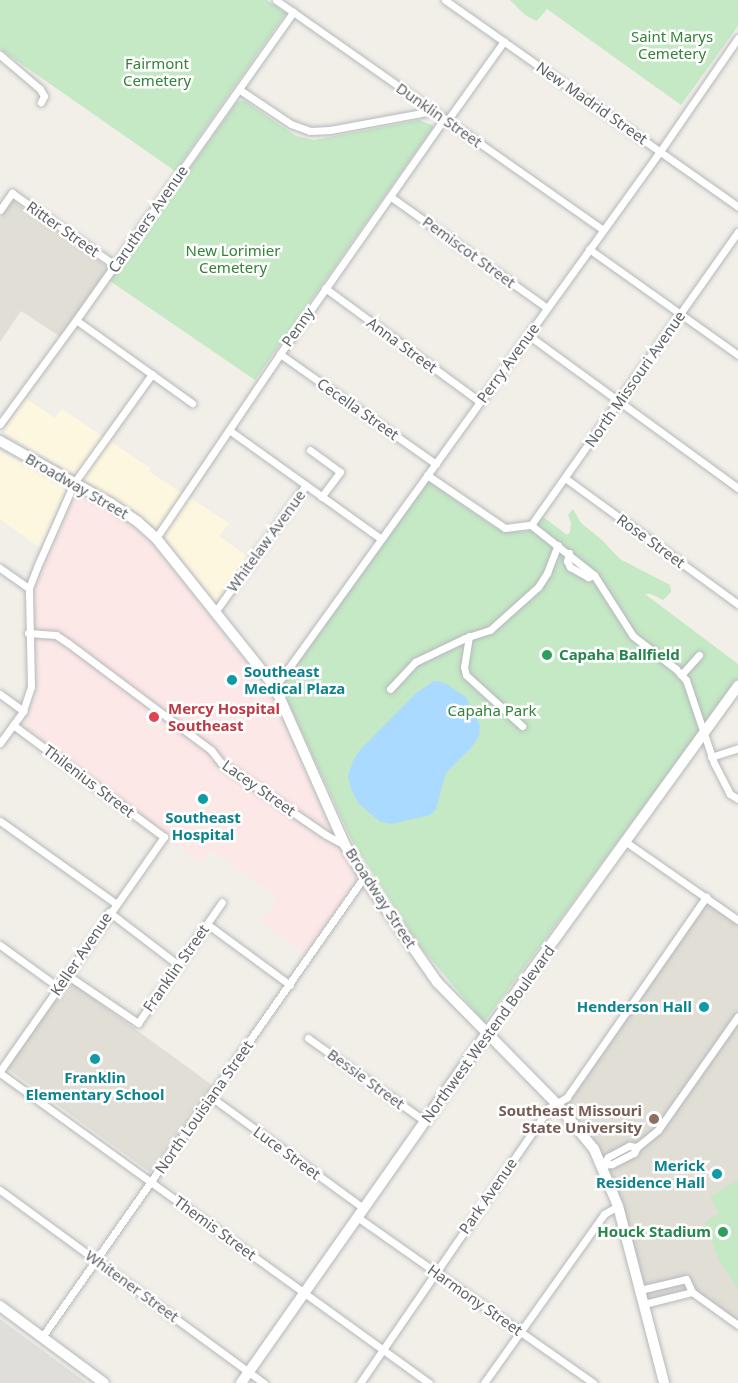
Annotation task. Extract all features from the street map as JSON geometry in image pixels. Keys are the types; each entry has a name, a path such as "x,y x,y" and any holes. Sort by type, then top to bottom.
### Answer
{"main road":[{"name":"Broadway Street","path":"0,441 126,513 156,538 275,687 345,845 364,877 437,982 557,1104 584,1135 602,1165 618,1206 664,1383"},
{"name":"Northwest Westend Boulevard","path":"241,1383 486,1034 738,686"},
{"path":"0,1306 104,1383"}],"street":[{"name":"Dunklin Street","path":"276,0 603,230"},
{"name":"New Madrid Street","path":"445,0 661,150 738,207"},
{"name":"Caruthers Avenue","path":"0,424 240,90 293,12"},
{"name":"Perry Avenue","path":"275,687 661,150 738,38"},
{"name":"Penny","path":"156,538 325,288 504,41"},
{"path":"0,55 40,89 44,96 41,102"},
{"path":"240,90 291,124 310,131 330,130 433,111"},
{"name":"Ritter Street","path":"0,210 12,193 115,265"},
{"name":"Pemiscot Street","path":"392,197 547,308"},
{"name":"North Missouri Avenue","path":"531,525 738,232"},
{"path":"590,249 738,355"},
{"name":"Anna Street","path":"325,288 480,402"},
{"path":"76,320 192,403"},
{"path":"528,335 738,488"},
{"name":"Cecella Street","path":"280,354 436,464"},
{"path":"0,743 23,711 31,687 28,588 74,483 152,374"},
{"path":"229,430 306,485"},
{"path":"310,450 339,471 321,497"},
{"path":"427,475 505,528 531,525 594,575 633,636 681,675 692,695 711,757 725,786 738,799"},
{"name":"Rose Street","path":"565,478 738,604"},
{"name":"Whitelaw Avenue","path":"215,612 306,485 381,539"},
{"path":"390,689 415,662 469,636 490,630 538,587 547,573 558,545"},
{"path":"0,568 28,588"},
{"name":"Lacey Street","path":"28,633 56,635 68,643 211,750 221,763 326,835 345,845"},
{"path":"469,636 464,667 466,675 522,726"},
{"path":"681,675 699,655"},
{"path":"0,694 23,711"},
{"name":"Thilenius Street","path":"13,725 164,837"},
{"path":"711,757 738,748"},
{"path":"0,821 115,903"},
{"name":"Keller Avenue","path":"0,1072 115,903 164,837"},
{"path":"626,842 738,920"},
{"name":"North Louisiana Street","path":"42,1337 95,1258 211,1097 364,877"},
{"name":"Park Avenue","path":"360,1383 549,1108 567,1097 706,897"},
{"name":"Franklin Street","path":"58,987 67,975 138,1023 222,902"},
{"path":"109,912 177,964"},
{"path":"207,924 290,985"},
{"path":"0,945 58,987"},
{"path":"602,1165 608,1156 629,1146 637,1147 658,1130 738,1016"},
{"name":"Bessie Street","path":"308,1038 425,1121"},
{"name":"Themis Street","path":"0,1072 429,1383"},
{"name":"Luce Street","path":"211,1097 360,1213"},
{"name":"Whitener Street","path":"0,1190 264,1383"},
{"path":"484,1383 604,1214 618,1206"},
{"name":"Harmony Street","path":"360,1213 435,1273 593,1383"},
{"path":"640,1290 686,1279 692,1292 738,1325"},
{"path":"644,1304 692,1292"}],"shaded area":[{"path":"12,200 110,269 59,336 21,311 0,342 0,218"},
{"path":"25,398 55,418 62,409 150,468 148,471 229,523 219,536 248,557 216,603 165,538 138,513 5,433 5,428"},
{"path":"0,451 68,486 40,548 0,519"},
{"name":"Mercy Hospital Southeast","path":"78,492 131,525 147,539 239,653 277,707 297,757 356,880 307,955 261,922 278,897 211,850 201,863 24,726 35,700 38,682 31,613 35,586 61,522"},
{"name":"Southeast Missouri State University","path":"706,897 738,920 738,1325 692,1293 644,1304 602,1165 557,1104 567,1097"},
{"path":"69,981 213,1086 150,1172 6,1068"},
{"path":"0,1319 87,1383 0,1383"}],"green space":[{"name":"Fairmont Cemetery","path":"0,0 267,0 286,13 175,171 0,49"},
{"name":"Saint Marys Cemetery","path":"510,0 738,0 738,26 681,105 547,9 537,21 525,15"},
{"name":"New Lorimier Cemetery","path":"244,100 296,136 314,140 419,120 434,126 255,380 110,281 237,102"},
{"name":"Capaha Park","path":"428,481 493,526 508,532 528,531 542,516 567,535 570,532 571,523 568,515 573,509 581,523 620,559 670,585 671,592 663,600 651,594 645,594 738,664 738,679 484,1022 419,945 352,841 281,687"},
{"name":"Houck Stadium","path":"738,1180 738,1290 718,1258 705,1222 719,1213 710,1197"}],"water":[{"path":"434,681 445,683 466,697 480,725 479,736 472,747 446,773 436,809 430,815 392,824 379,821 358,803 351,789 348,776 353,761 360,750 416,693"}],"place":[{"name":"Capaha Ballfield","path":"547,655"},
{"name":"Southeast Medical Plaza","path":"232,680"},
{"name":"Mercy Hospital Southeast","path":"154,717"},
{"name":"Southeast Hospital","path":"203,799"},
{"name":"Henderson Hall","path":"704,1007"},
{"name":"Franklin Elementary School","path":"95,1059"},
{"name":"Southeast Missouri State University","path":"654,1119"},
{"name":"Merick Residence Hall","path":"717,1174"},
{"name":"Houck Stadium","path":"723,1232"}]}
